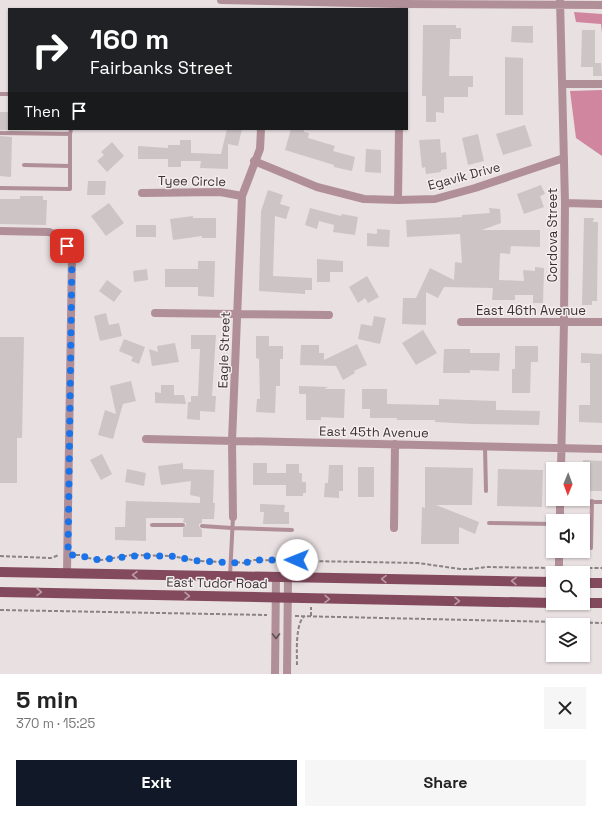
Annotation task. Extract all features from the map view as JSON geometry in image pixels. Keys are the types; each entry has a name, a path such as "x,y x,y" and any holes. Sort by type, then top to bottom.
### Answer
{"main road":[{"name":"East Tudor Road","path":"0,572 546,582"},
{"path":"590,583 602,583"},
{"name":"East Tudor Road","path":"0,592 546,602"},
{"path":"590,603 602,603"}],"street":[{"path":"221,0 266,5 297,1 402,6 560,2 602,5"},
{"name":"Cordova Street","path":"560,2 565,203 561,462"},
{"path":"562,84 602,84"},
{"name":"Eagle Street","path":"233,517 232,441 242,196 260,149 261,130"},
{"path":"398,200 399,130"},
{"name":"Egavik Drive","path":"254,162 317,187 364,199 398,200 435,199 475,188 564,158"},
{"name":"Tyee Circle","path":"142,193 220,192 242,196"},
{"path":"565,203 602,204"},
{"path":"0,231 49,232 62,237 72,254 67,573"},
{"path":"155,313 328,316"},
{"name":"East 46th Avenue","path":"461,322 602,322"},
{"name":"East 45th Avenue","path":"146,439 602,449"},
{"path":"394,528 395,444"},
{"path":"275,674 276,577"},
{"path":"287,674 288,577"}],"lane":[{"path":"0,188 70,189 70,130"},
{"path":"0,133 70,134"},
{"path":"24,165 70,166"},
{"path":"486,446 486,491"},
{"path":"591,548 592,501 602,502"},
{"name":"Eagle Street","path":"230,576 233,517"},
{"path":"488,523 546,524"},
{"path":"152,525 183,525"},
{"path":"202,526 292,530"}],"path":[{"path":"0,556 51,558 57,555 81,555 100,560 132,556 171,556 198,561 245,563 253,560 418,563 460,569 486,567 546,568"},
{"path":"590,568 602,568"},
{"path":"0,610 262,615"},
{"path":"297,667 298,625 301,618 305,616"},
{"path":"311,616 602,623"}],"shaded area":[{"path":"574,12 602,14 602,33 601,24 576,22"},
{"path":"602,90 602,156 576,138 570,91"}],"building":[{"path":"423,25 456,25 456,28 461,28 461,39 450,39 449,76 473,76 473,87 468,87 468,97 444,97 444,113 436,112 436,122 426,122 426,96 422,96"},
{"path":"512,26 533,26 533,43 511,42"},
{"path":"582,30 595,30 595,63 601,63 602,76 593,76 593,67 581,67"},
{"path":"505,57 523,58 523,115 505,115"},
{"path":"0,112 8,112 8,130 0,130"},
{"path":"525,125 532,146 503,155 496,134"},
{"path":"227,130 242,130 238,146 228,144 228,169 200,168 201,161 181,161 181,167 168,167 168,159 138,159 138,146 168,148 168,145 180,145 180,140 191,140 191,153 221,154"},
{"path":"291,130 304,130 304,132 309,133 308,138 335,146 333,151 355,157 352,171 334,167 334,165 285,150"},
{"path":"478,134 484,161 468,165 462,138"},
{"path":"0,136 12,137 11,177 0,176"},
{"path":"440,139 441,153 446,152 447,169 441,170 441,172 426,174 425,167 422,168 419,140"},
{"path":"112,142 124,156 107,172 97,161 104,155 101,152"},
{"path":"366,149 381,150 381,173 365,172"},
{"path":"88,181 106,181 105,195 87,195"},
{"path":"541,185 545,194 540,196 544,207 524,214 517,194"},
{"path":"268,190 283,195 280,204 290,207 286,219 275,216 273,276 312,278 312,290 305,290 305,294 259,291 261,211"},
{"path":"20,196 43,196 43,200 47,200 46,225 0,224 0,199 20,199"},
{"path":"109,203 124,223 106,236 91,216"},
{"path":"310,208 341,216 342,214 358,217 355,235 333,232 334,225 319,221 317,229 305,225"},
{"path":"489,208 500,209 501,223 482,230 540,230 540,247 511,246 510,254 500,253 499,280 524,281 523,270 535,271 535,267 544,268 543,303 533,303 533,295 515,295 515,300 492,300 493,288 444,287 438,298 426,292 426,325 402,324 403,298 416,298 430,268 454,280 455,262 462,263 460,234 407,237 406,220 462,217 462,215 490,213"},
{"path":"193,216 193,218 216,218 216,238 202,238 202,236 173,240 170,219"},
{"path":"584,218 594,218 593,222 598,222 597,301 592,301 592,305 582,305"},
{"path":"136,225 156,225 156,237 136,237"},
{"path":"377,229 390,230 389,247 367,246 367,233 377,234"},
{"path":"317,259 343,261 343,272 330,272 330,282 317,282"},
{"path":"198,261 215,261 214,297 198,296 198,287 165,287 165,269 198,269"},
{"path":"147,269 148,280 134,282 133,271"},
{"path":"367,276 379,297 368,303 365,298 358,303 349,287"},
{"path":"107,280 122,291 114,302 99,291"},
{"path":"106,313 109,325 119,323 122,336 100,341 94,316"},
{"path":"374,316 386,318 380,344 358,339 361,324 372,326"},
{"path":"423,330 437,353 416,365 402,343"},
{"path":"191,335 216,335 212,396 216,396 215,412 200,411 200,420 187,419 188,402 191,402 191,396 198,396 200,349 191,349"},
{"path":"256,336 269,336 269,346 283,346 283,359 280,359 280,386 276,386 275,413 256,412 257,399 260,399 259,359 256,358"},
{"path":"0,337 24,337 22,438 17,438 17,483 0,483"},
{"path":"124,339 145,347 139,364 131,361 133,357 119,351"},
{"path":"175,343 179,362 152,366 149,349 158,352 157,346"},
{"path":"357,344 367,365 354,371 355,373 343,380 336,366 300,365 301,345 319,345 319,353 324,353 324,360"},
{"path":"515,346 538,346 538,362 531,362 530,393 512,393 512,369 515,369"},
{"path":"444,349 470,349 470,353 500,353 499,371 470,370 470,373 443,373"},
{"path":"581,353 602,354 602,423 579,422 579,405 590,405 590,363 581,363"},
{"path":"131,381 136,401 123,404 113,439 98,435 105,410 116,414 110,386"},
{"path":"161,385 174,385 174,395 184,395 186,404 155,403 155,392 161,393"},
{"path":"299,386 328,387 324,389 345,389 344,418 321,417 321,420 306,420 306,394 299,394"},
{"path":"362,389 387,389 387,404 439,405 439,399 496,401 496,410 540,411 539,425 472,424 435,422 435,420 370,418 370,409 362,409"},
{"path":"102,454 112,474 101,480 90,460"},
{"path":"583,460 602,461 602,491 590,491 590,462 583,462"},
{"path":"183,463 183,469 214,470 214,519 202,519 202,523 199,524 199,526 202,530 202,537 183,537 183,528 186,525 186,523 183,522 184,518 146,518 146,541 115,540 115,527 125,527 126,501 200,503 200,497 190,495 191,481 161,485 158,466"},
{"path":"253,463 267,463 267,473 286,473 286,464 299,464 299,473 302,473 302,482 306,482 306,493 303,493 303,496 286,496 286,485 253,485"},
{"path":"329,465 343,465 343,491 339,491 339,498 324,497 325,483 328,483"},
{"path":"358,467 374,467 374,497 358,497"},
{"path":"425,467 473,468 472,505 436,505 479,522 475,534 459,527 459,544 421,544 422,507 425,508"},
{"path":"127,469 146,473 144,486 125,482"},
{"path":"498,469 543,470 542,507 497,506"},
{"path":"260,504 285,505 284,512 289,512 289,524 263,524 264,512 260,512"}],"route":[{"path":"67,246 72,254 68,555 81,555 100,560 132,556 171,556 198,561 245,563 253,560 297,560"}]}
